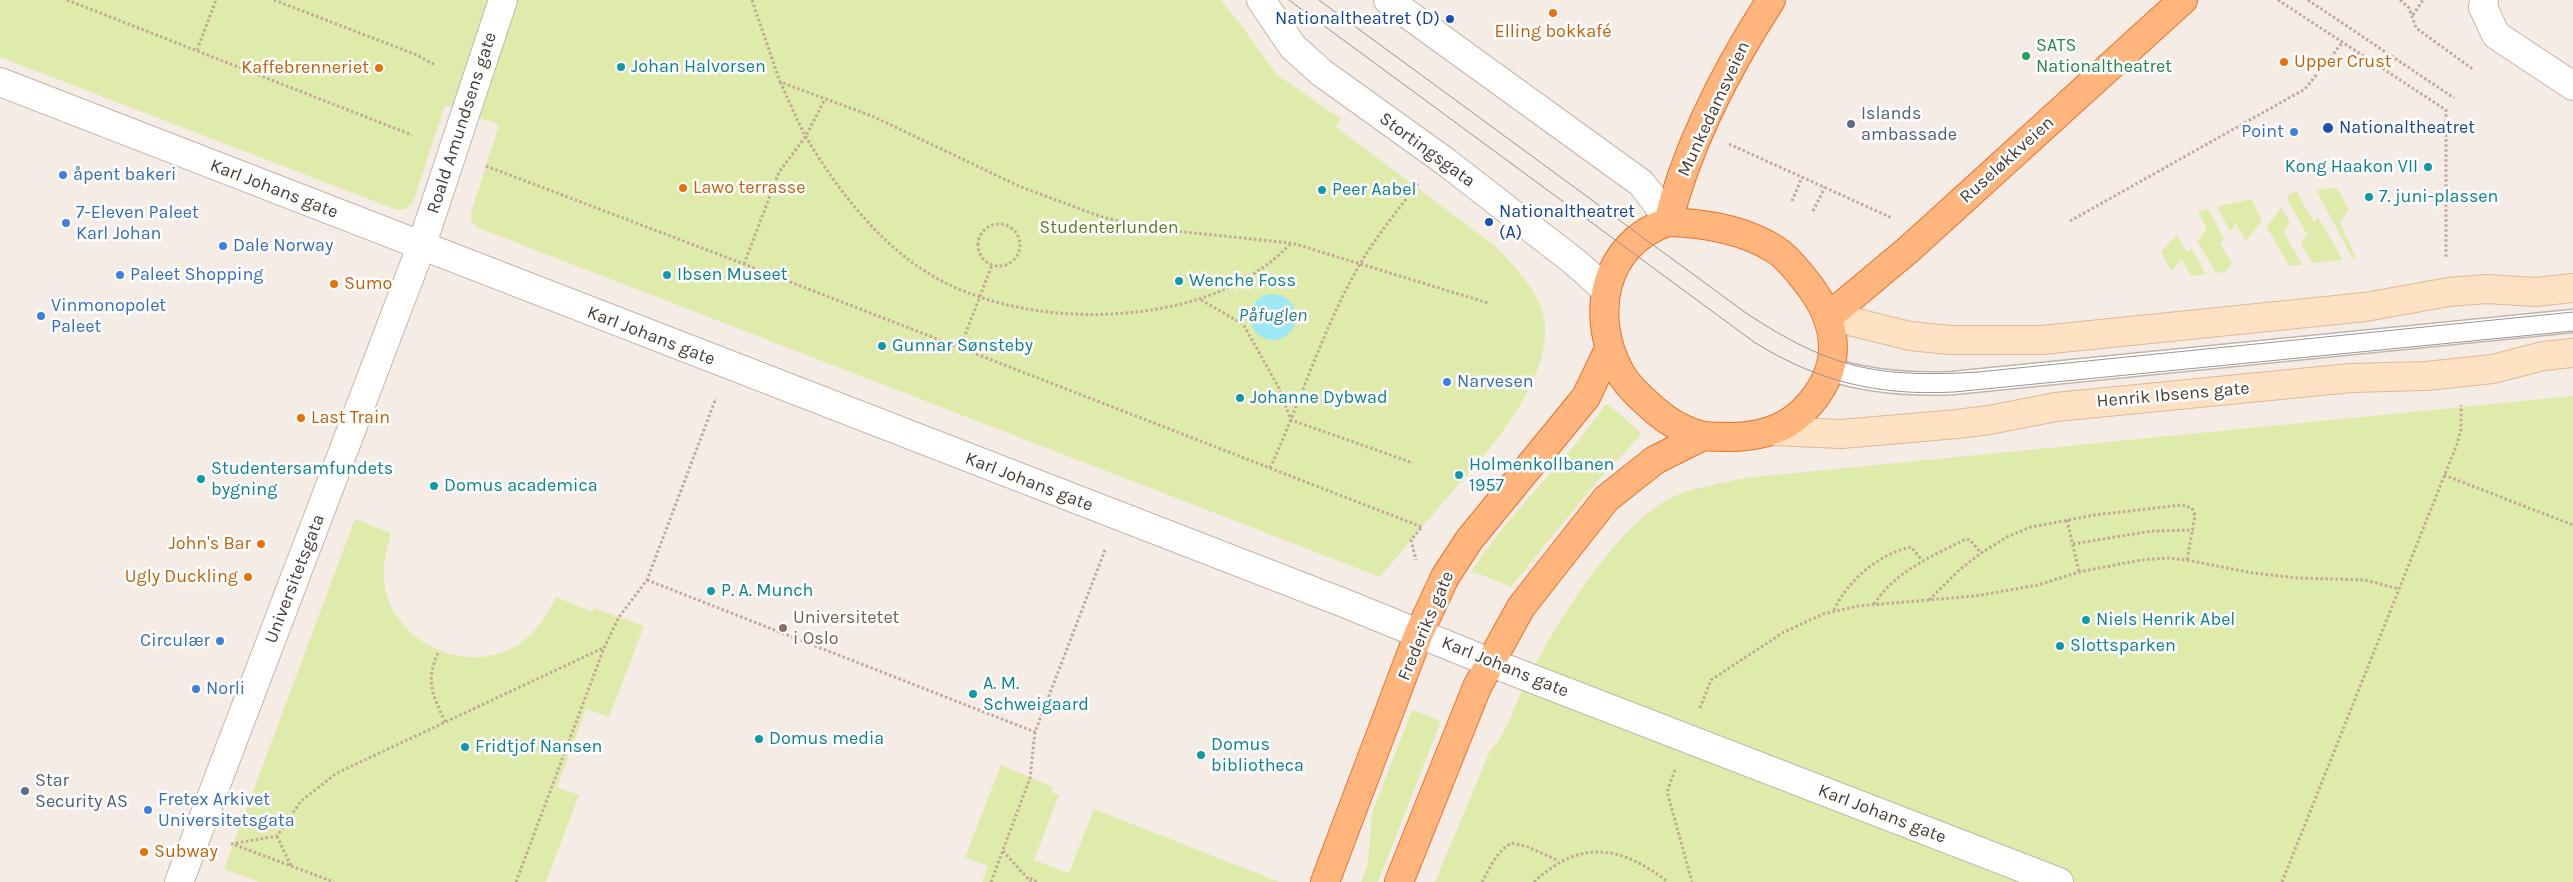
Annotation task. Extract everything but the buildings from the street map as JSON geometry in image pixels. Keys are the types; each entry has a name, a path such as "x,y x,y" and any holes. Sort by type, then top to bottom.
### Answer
{"highway":[{"name":"Munkedamsveien","path":"1668,222 1689,155 1741,46 1771,0"},
{"name":"Ruseløkkveien","path":"1829,316 1908,250 2183,0"},
{"path":"1668,222 1692,223 1737,233 1778,251 1814,290 1829,316 1833,347 1829,369 1821,390 1812,403 1799,415 1772,430 1748,436 1703,436 1681,428 1648,404 1622,376 1609,349 1603,307 1605,289 1617,262 1640,235 1650,228 1668,222"},
{"name":"Frederiks gate","path":"1325,882 1419,633 1445,577 1484,521 1586,397 1609,349"},
{"path":"1399,882 1465,714 1489,662 1529,595 1606,499 1631,476 1655,460 1703,436"}],"main road":[{"path":"1829,316 1910,336 1975,341 2042,340 2365,307 2449,292 2486,289 2536,292 2573,288"},
{"name":"Henrik Ibsens gate","path":"1772,430 1841,434 1973,422 2066,406 2351,378 2426,376 2493,369 2543,356 2573,353"}],"street":[{"name":"Roald Amundsens gate","path":"421,247 503,0"},
{"name":"Stortingsgata","path":"1261,0 1293,47 1322,74 1477,186 1576,263 1605,289"},
{"path":"1395,2 1641,183 1656,202 1668,222"},
{"path":"2484,3 2496,35 2573,86"},
{"name":"Karl Johans gate","path":"0,82 2058,882"},
{"name":"Universitetsgata","path":"179,882 421,247"}],"lane":[{"path":"1829,369 1852,376 1888,382 1953,383 2573,321"}],"path":[{"path":"67,0 412,135"},
{"path":"197,50 216,0"},
{"path":"274,0 417,55 435,65"},
{"path":"752,0 780,82 806,136 846,196 864,218 900,251 938,279 982,296 1030,310 1078,315 1114,315 1162,309 1201,300 1275,261 1292,243"},
{"path":"2278,0 2446,110 2446,262"},
{"path":"2308,0 2454,98"},
{"path":"2400,0 2409,8 2416,28 2474,70"},
{"path":"2412,16 2423,0"},
{"path":"2070,221 2305,89 2342,43"},
{"path":"780,82 872,116 1021,187 1102,217 1154,229 1292,243 1488,304"},
{"path":"744,264 780,172 806,136 825,99"},
{"path":"1734,146 1897,220"},
{"path":"486,166 744,264 1422,528 1411,540 1417,565"},
{"path":"1792,200 1802,177"},
{"path":"1270,468 1324,336 1359,264 1421,178"},
{"path":"1813,211 1825,187"},
{"path":"993,225 1007,226 1018,235 1020,250 1012,262 999,267 992,265 986,262 978,252 979,238 982,232 993,225"},
{"path":"960,348 982,296 992,265"},
{"path":"1201,300 1243,324 1278,386 1291,420 1412,463"},
{"path":"516,882 604,648 619,617 647,580 716,398"},
{"path":"2282,882 2444,475 2461,429 2461,406"},
{"path":"2444,475 2573,525"},
{"path":"1928,601 1958,571 1981,553 2008,537 2031,527 2067,520 2181,505 2194,510 2193,530 2187,560"},
{"path":"2067,520 2079,572"},
{"path":"2073,544 2152,530 2193,530"},
{"path":"1874,604 1896,579 1922,560 1968,539 1981,553"},
{"path":"1834,611 1838,602 1858,578 1888,556 1912,547 1922,560"},
{"path":"991,882 1030,778 1035,732 1105,550"},
{"path":"1711,680 1807,619 1834,611 1874,604 1928,601 2011,590 2079,572 2141,560 2187,560 2262,574 2298,578 2365,580 2399,589"},
{"path":"647,580 1035,732"},
{"path":"334,882 232,844 277,836 301,801 337,773 604,648"},
{"path":"438,653 430,680 434,698 445,722"},
{"path":"1668,795 1692,882"},
{"path":"277,836 291,866"},
{"path":"1482,882 1496,857 1503,849 1512,844 1528,847 1560,861"},
{"path":"1003,851 1031,882"},
{"path":"1534,882 1560,861 1587,852 1617,854 1651,869 1668,882"},
{"path":"1028,878 1038,882"}],"green space":[{"name":"Studenterlunden","path":"0,0 1220,0 1236,18 1276,74 1341,119 1336,127 1495,246 1511,263 1526,281 1539,302 1545,324 1543,349 1536,374 1524,399 1509,423 1473,469 1380,577 476,227 471,220 471,213 499,125 445,105 413,202 405,209 397,210 0,57"},
{"path":"2337,188 2349,209 2340,223 2356,258 2353,259 2316,190"},
{"path":"2297,192 2314,223 2318,217 2343,260 2312,263 2301,244 2307,234 2287,199 2290,193"},
{"path":"2251,199 2262,220 2246,241 2236,224 2230,231 2217,207"},
{"path":"2281,207 2290,222 2284,232 2302,265 2289,266 2267,227"},
{"path":"2208,209 2224,239 2220,244 2232,263 2225,272 2216,273 2197,241 2207,229 2198,212"},
{"path":"2177,235 2187,253 2191,248 2206,274 2191,276 2182,259 2171,271 2161,252"},
{"name":"Slottsparken","path":"2573,396 2573,882 1435,882 1490,751 1503,733 1524,686 1555,630 1572,603 1611,550 1632,527 1654,508 1675,496 1700,488 1745,478"},
{"path":"1605,405 1609,405 1639,431 1640,436 1594,485 1511,587 1472,571 1503,528 1573,447"},
{"path":"355,519 391,533 384,570 384,582 390,605 403,624 420,640 440,651 463,657 486,657 508,650 528,637 537,628 556,597 592,612 594,608 644,626 609,717 586,709 557,787 579,795 546,882 259,882 224,869"},
{"path":"1412,710 1441,721 1378,882 1361,882 1368,864 1372,813"},
{"path":"1001,765 1053,787 1051,792 1059,795 1034,860 1069,873 1094,809 1279,882 982,882 988,866 965,857"}],"water":[{"name":"Påfuglen","path":"1273,294 1286,298 1292,304 1296,317 1292,330 1286,336 1273,340 1260,336 1254,330 1250,317 1254,304 1260,298"}],"tram line":[{"path":"1289,0 1754,342 1802,367 1850,384 1900,392 1954,392 2573,331"},
{"path":"1319,0 1746,313 1804,347 1856,366 1883,371 1911,373 1978,372 2573,312"}],"place":[{"name":"Elling bokkafé","path":"1553,13"},
{"name":"Nationaltheatret (D)","path":"1450,19"},
{"name":"SATS Nationaltheatret","path":"2026,56"},
{"name":"Upper Crust","path":"2284,62"},
{"name":"Johan Halvorsen","path":"621,67"},
{"name":"Kaffebrenneriet","path":"379,68"},
{"name":"Islands ambassade","path":"1851,124"},
{"name":"Nationaltheatret","path":"2328,128"},
{"name":"Point","path":"2294,132"},
{"name":"Kong Haakon VII","path":"2428,167"},
{"name":"åpent bakeri","path":"63,175"},
{"name":"Lawo terrasse","path":"683,188"},
{"name":"Peer Aabel","path":"1322,190"},
{"name":"7. juni-plassen","path":"2369,197"},
{"name":"Nationaltheatret (A)","path":"1489,222"},
{"name":"7-Eleven Paleet Karl Johan","path":"66,223"},
{"name":"Dale Norway","path":"223,246"},
{"name":"Paleet Shopping","path":"120,275"},
{"name":"Ibsen Museet","path":"667,275"},
{"name":"Wenche Foss","path":"1179,281"},
{"name":"Sumo","path":"334,284"},
{"name":"Vinmonopolet Paleet","path":"41,316"},
{"name":"Gunnar Sønsteby","path":"882,346"},
{"name":"Narvesen","path":"1447,382"},
{"name":"Johanne Dybwad","path":"1240,398"},
{"name":"Last Train","path":"301,418"},
{"name":"Holmenkollbanen 1957","path":"1459,475"},
{"name":"Studentersamfundets bygning","path":"201,479"},
{"name":"Domus academica","path":"434,486"},
{"name":"John's Bar","path":"261,544"},
{"name":"Ugly Duckling","path":"248,577"},
{"name":"P. A. Munch","path":"711,591"},
{"name":"Niels Henrik Abel","path":"2086,620"},
{"name":"Universitetet i Oslo","path":"783,628"},
{"name":"Circulær","path":"220,641"},
{"name":"Slottsparken","path":"2060,646"},
{"name":"Norli","path":"196,689"},
{"name":"A. M. Schweigaard","path":"973,694"},
{"name":"Domus media","path":"759,739"},
{"name":"Fridtjof Nansen","path":"465,747"},
{"name":"Domus bibliotheca","path":"1201,755"},
{"name":"Star Security AS","path":"25,791"},
{"name":"Fretex Arkivet Universitetsgata","path":"148,810"},
{"name":"Subway","path":"144,852"}]}
